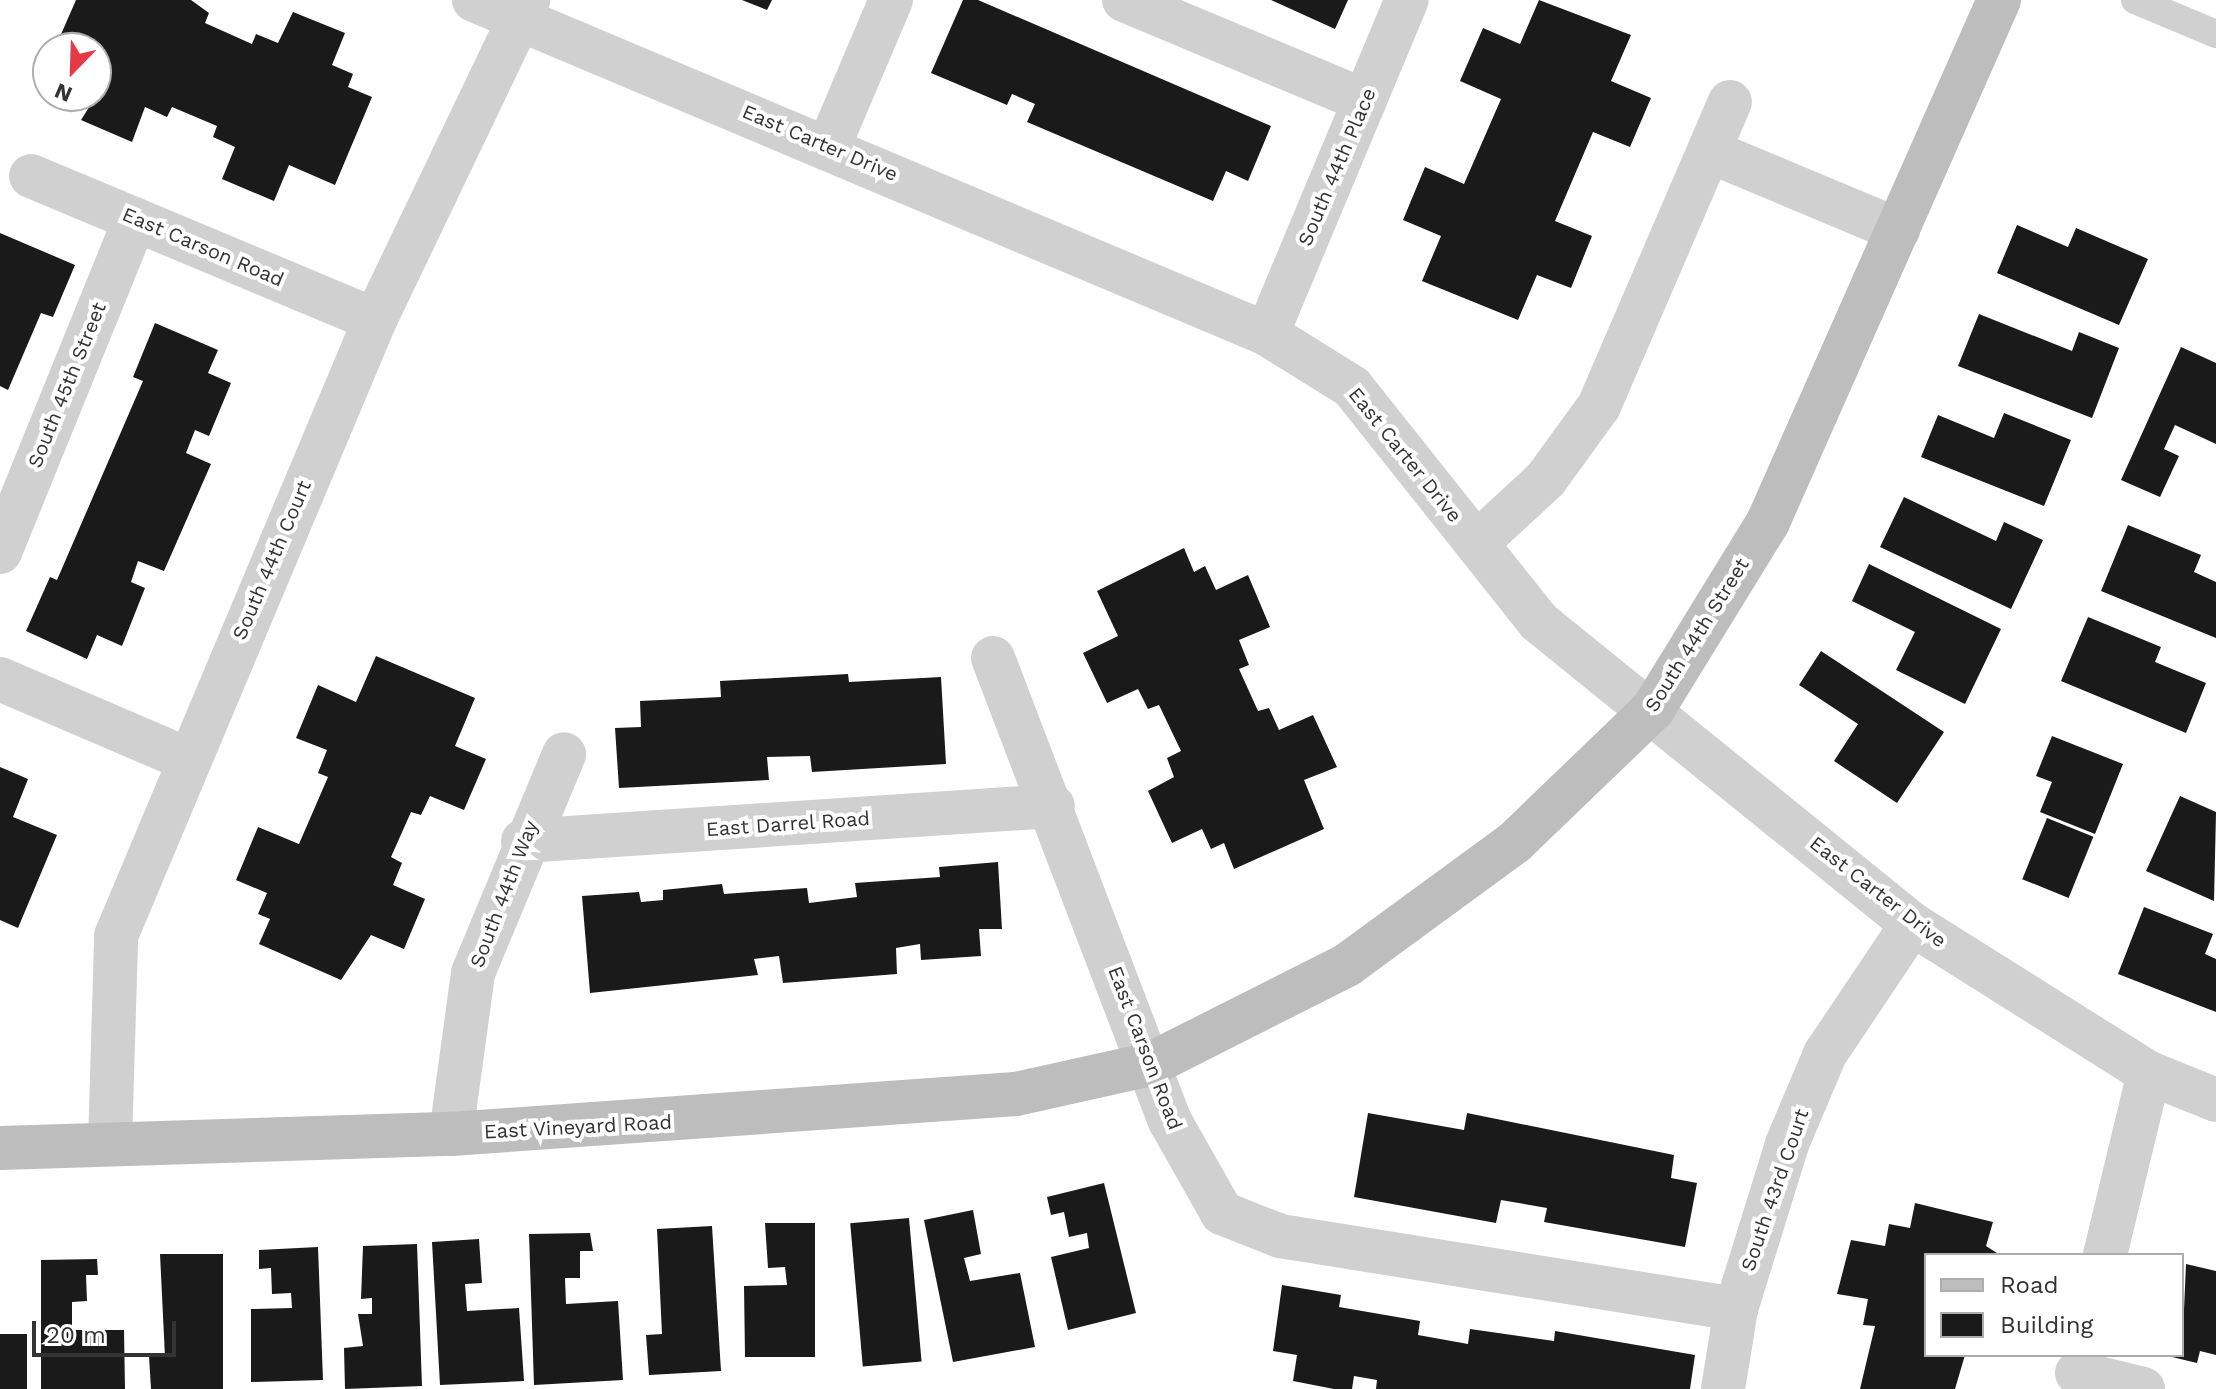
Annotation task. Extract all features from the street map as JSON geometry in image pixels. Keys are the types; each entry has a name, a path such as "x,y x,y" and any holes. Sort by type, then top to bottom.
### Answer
{"street":[{"name":"East Carter Drive","path":"474,0 524,10 829,146 1267,334 1352,387 1539,622 1653,709 1912,924 2149,1073 2216,1100"},
{"path":"829,146 891,0"},
{"path":"1124,0 1365,101"},
{"name":"South 44th Place","path":"1267,334 1407,0"},
{"name":"South 44th Street","path":"1151,1064 1347,965 1515,842 1653,709 1768,522 1999,0"},
{"name":"South 44th Court","path":"110,1144 116,936 187,759 375,320 524,10"},
{"path":"1477,543 1546,479 1599,406 1730,102"},
{"path":"1709,151 1898,230"},
{"name":"East Carson Road","path":"31,176 375,320"},
{"name":"South 45th Street","path":"0,552 135,219"},
{"name":"East Carson Road","path":"993,658 1053,806 1170,1121 1222,1213 1280,1236 1736,1309"},
{"path":"0,679 187,759"},
{"name":"South 44th Way","path":"451,1134 473,973 523,841 564,754"},
{"name":"East Darrel Road","path":"523,841 1053,806"},
{"name":"South 43rd Court","path":"1723,1389 1736,1309 1787,1144 1825,1054 1912,924"},
{"name":"East Vineyard Road","path":"0,1148 451,1134 1016,1094 1151,1064"},
{"path":"2105,1253 2149,1073"},
{"path":"2078,1372 2143,1389"}],"lane":[{"path":"2135,0 2216,34"}],"building":[{"path":"76,0 191,0 209,13 205,23 252,44 256,34 278,43 293,12 345,33 332,65 353,74 348,87 372,97 335,185 289,165 274,201 222,179 235,147 213,137 217,126 172,107 167,117 145,107 132,142 81,120 86,112 112,112 112,32 62,32"},
{"path":"742,0 772,0 767,10"},
{"path":"963,0 978,0 1271,126 1248,181 1226,171 1213,201 1027,122 1035,104 1012,94 1007,105 931,73"},
{"path":"1271,0 1348,0 1335,29"},
{"path":"1539,0 1631,35 1611,81 1651,98 1630,147 1593,132 1555,221 1592,236 1571,288 1537,275 1518,320 1422,281 1441,236 1403,220 1425,167 1464,184 1501,99 1460,81 1483,28 1520,44"},
{"path":"2017,225 2068,247 2076,228 2148,259 2119,325 1997,273"},
{"path":"0,233 75,265 53,317 41,313 8,390 0,386"},
{"path":"1979,314 2072,351 2079,332 2119,348 2092,418 1958,366"},
{"path":"155,323 218,350 208,373 231,383 209,436 195,430 186,453 211,464 164,571 138,561 131,582 145,588 122,646 97,635 87,659 26,631 50,577 57,580 143,381 133,377"},
{"path":"2181,347 2216,363 2216,444 2175,425 2164,449 2179,456 2160,497 2121,480"},
{"path":"2004,413 2071,440 2044,506 1921,457 1938,415 1994,438"},
{"path":"1904,497 1996,541 2004,522 2043,540 2011,609 1880,547"},
{"path":"2128,525 2201,555 2194,572 2216,582 2216,638 2101,591"},
{"path":"1184,548 1194,572 1205,566 1216,590 1248,575 1270,627 1239,640 1249,665 1239,669 1258,711 1269,708 1279,730 1313,715 1337,767 1304,780 1324,829 1234,869 1224,843 1211,849 1202,829 1172,843 1148,791 1174,777 1167,758 1181,751 1159,705 1148,709 1138,689 1107,703 1083,653 1118,636 1097,591"},
{"path":"1869,564 2001,629 1965,704 1896,670 1915,632 1852,601"},
{"path":"2088,617 2161,647 2155,662 2206,683 2186,733 2061,681"},
{"path":"1821,651 1944,732 1897,803 1834,761 1858,724 1799,685"},
{"path":"376,656 475,698 455,746 486,759 464,810 430,796 421,815 411,812 391,857 402,863 393,885 425,899 404,949 371,935 341,980 259,944 270,919 258,914 267,893 236,880 258,827 299,844 328,777 318,773 327,750 296,738 318,685 356,702"},
{"path":"848,674 849,682 941,677 946,764 812,772 810,756 767,757 769,780 619,788 615,728 641,727 640,701 721,697 720,681"},
{"path":"2052,736 2123,764 2095,834 2040,812 2052,782 2036,776"},
{"path":"0,767 28,779 13,817 57,835 18,928 0,920"},
{"path":"2180,796 2216,812 2214,901 2146,871"},
{"path":"2047,818 2093,837 2069,898 2022,879"},
{"path":"998,862 1002,929 979,929 981,956 921,960 920,944 896,948 897,974 783,983 779,956 754,959 758,975 590,993 582,896 639,892 641,902 663,900 663,890 722,884 724,894 807,888 809,903 857,897 855,883 940,877 939,867"},
{"path":"2144,907 2213,934 2205,954 2216,959 2216,1012 2118,974"},
{"path":"1368,1113 1464,1130 1467,1113 1674,1155 1671,1178 1697,1183 1685,1247 1544,1222 1547,1208 1501,1200 1496,1223 1354,1197"},
{"path":"1104,1183 1136,1313 1068,1330 1051,1257 1089,1248 1087,1233 1069,1237 1064,1212 1051,1215 1047,1197"},
{"path":"1915,1203 1993,1222 1986,1246 1997,1253 1924,1253 1924,1357 1964,1357 1955,1389 1860,1389 1875,1326 1863,1325 1868,1299 1837,1294 1851,1240 1885,1246 1889,1224 1910,1228"},
{"path":"973,1210 981,1254 964,1258 970,1281 1020,1273 1035,1347 953,1362 924,1220"},
{"path":"909,1218 922,1361 863,1367 850,1223"},
{"path":"765,1223 815,1223 815,1357 745,1357 744,1286 787,1285 785,1267 768,1268"},
{"path":"712,1226 721,1371 649,1375 646,1335 662,1334 657,1229"},
{"path":"590,1233 593,1251 580,1251 580,1278 565,1278 566,1304 618,1301 623,1380 534,1385 529,1234"},
{"path":"479,1239 482,1283 465,1284 467,1311 519,1308 524,1381 440,1385 432,1242"},
{"path":"417,1244 422,1386 345,1389 344,1348 363,1346 358,1314 372,1314 372,1298 361,1299 363,1246"},
{"path":"318,1247 323,1380 251,1382 251,1309 292,1308 291,1293 272,1294 271,1268 259,1269 259,1250"},
{"path":"160,1254 223,1254 223,1389 151,1389 149,1356 165,1357"},
{"path":"97,1259 98,1275 86,1275 87,1301 72,1302 72,1330 124,1330 125,1389 41,1389 41,1260"},
{"path":"2186,1264 2216,1271 2216,1355 2200,1351 2197,1363 2172,1357 2184,1357"},
{"path":"1282,1285 1341,1295 1339,1307 1420,1321 1418,1335 1468,1344 1470,1329 1554,1341 1555,1331 1695,1355 1690,1389 1376,1389 1377,1380 1354,1376 1352,1389 1334,1389 1293,1381 1297,1355 1273,1351"},
{"path":"0,1334 27,1334 27,1389 0,1389"}]}
